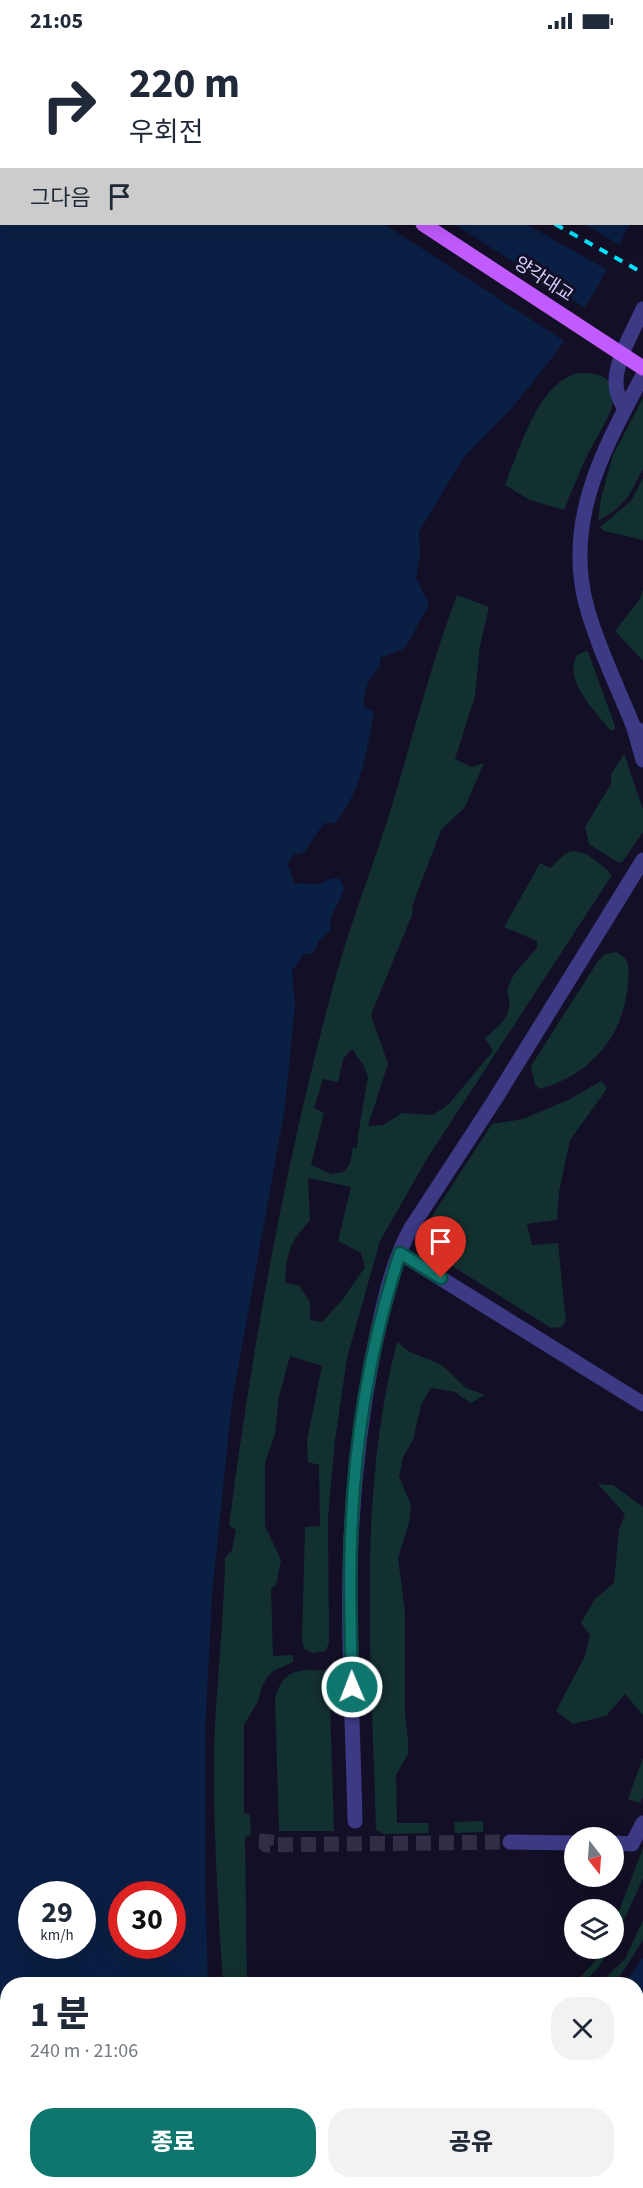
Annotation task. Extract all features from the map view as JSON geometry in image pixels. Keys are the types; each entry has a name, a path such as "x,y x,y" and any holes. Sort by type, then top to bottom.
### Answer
{"main road":[{"name":"양각대교","path":"425,225 643,368"}],"street":[{"path":"625,409 617,395 615,382 617,369 643,309"},
{"path":"643,375 606,444 586,497 581,533 580,566 586,603 638,730 643,760"},
{"path":"355,1821 350,1608 353,1502 360,1427 386,1295 411,1228 494,1101 643,860"},
{"path":"400,1253 643,1404"},
{"path":"624,1844 632,1844 643,1823"},
{"path":"510,1842 564,1843"}],"green space":[{"path":"588,373 604,378 612,385 613,401 606,420 564,510 530,500 505,485 522,440 547,394 558,383 570,376"},
{"path":"643,398 643,469 628,497 614,511 598,521 601,498 613,455"},
{"path":"643,478 643,540 604,531 600,527 631,501"},
{"path":"643,589 643,661 615,631 640,599"},
{"path":"457,595 489,607 480,646 475,696 455,759 472,767 484,763 465,807 441,830 413,904 412,915 371,1015 388,1064 368,1126 383,1125 402,1113 433,1115 449,1104 493,1051 485,1038 505,1018 509,1006 507,990 514,974 537,948 537,941 504,927 540,863 550,868 565,854 577,852 590,857 612,875 428,1157 380,1241 347,1358 335,1440 328,1517 329,1642 326,1651 313,1653 304,1649 302,1637 305,1527 320,1526 319,1465 308,1462 307,1440 322,1366 290,1356 279,1397 275,1434 265,1463 265,1526 281,1560 276,1585 271,1589 273,1656 293,1655 293,1662 273,1671 267,1677 258,1701 244,1725 244,1813 250,1815 251,1835 245,1837 247,1977 223,1977 215,1838 215,1726 225,1558 232,1550 236,1530 229,1526 249,1386 273,1247 319,1040 343,951 386,823 431,672","holes":["352,1049 364,1066 368,1077 357,1148 353,1147 350,1163 344,1172 331,1174 311,1165 324,1113 314,1108 323,1079 338,1082 343,1059","308,1178 351,1187 338,1241 361,1253 365,1267 342,1300 322,1322 310,1320 310,1302 299,1285 285,1283 290,1249 310,1221"]},
{"path":"586,651 615,726 612,731 588,703 577,684 574,665 577,655"},
{"path":"624,754 643,809 643,832 623,861 619,863 589,844 585,827 611,784 611,774"},
{"path":"616,952 627,961 629,973 625,1002 612,1036 590,1063 575,1074 540,1089 535,1085 531,1066 598,961 605,954"},
{"path":"601,1081 607,1087 604,1093 570,1140 559,1192 557,1220 527,1224 532,1245 558,1243 566,1321 562,1327 551,1328 430,1252 423,1242 423,1230 492,1124 523,1119 568,1100"},
{"path":"397,1342 410,1352 442,1365 466,1388 485,1395 471,1403 455,1392 431,1388 421,1405 413,1440 403,1457 399,1477 411,1505 409,1523 398,1558 405,1612 405,1714 408,1754 396,1775 397,1823 428,1823 429,1833 384,1834 376,1830 370,1646 371,1524 384,1402"},
{"path":"598,1484 613,1485 643,1507 643,1715 625,1694 606,1716 573,1724 556,1711 585,1656 590,1635 581,1623 595,1599 614,1583 619,1530 625,1514"},
{"path":"311,1670 329,1671 334,1831 279,1831 275,1697 284,1679 292,1673"},
{"path":"643,1758 643,1797 640,1803 628,1799"},
{"path":"483,1821 483,1832 455,1833 454,1822"},
{"path":"643,1848 643,1878 624,1920 624,1899"},
{"path":"643,1920 643,1940 619,1977 606,1977 625,1959"},
{"path":"597,1959 604,1959 589,1977 580,1977"}],"water":[{"path":"0,225 629,225 598,286 555,354 512,408 464,457 419,532 420,556 416,578 429,604 408,643 403,649 380,658 380,667 368,685 364,707 374,712 362,770 351,799 335,823 324,823 304,852 293,855 288,864 294,883 319,884 333,878 340,879 344,888 333,913 330,931 319,940 312,954 304,954 292,971 295,1005 285,1107 232,1402 212,1595 205,1733 208,1977 0,1977"},
{"path":"643,1958 643,1977 630,1977"}],"pier":[{"path":"386,225 456,225 587,309 566,342"},
{"path":"528,225 585,225 622,246 609,271"}],"tunnel":[{"path":"267,1834 266,1845 510,1842"}],"railway":[{"path":"557,225 643,273"}],"route":[{"path":"352,1687 350,1586 353,1502 360,1427 376,1338 386,1295 400,1253 441,1278"}]}
